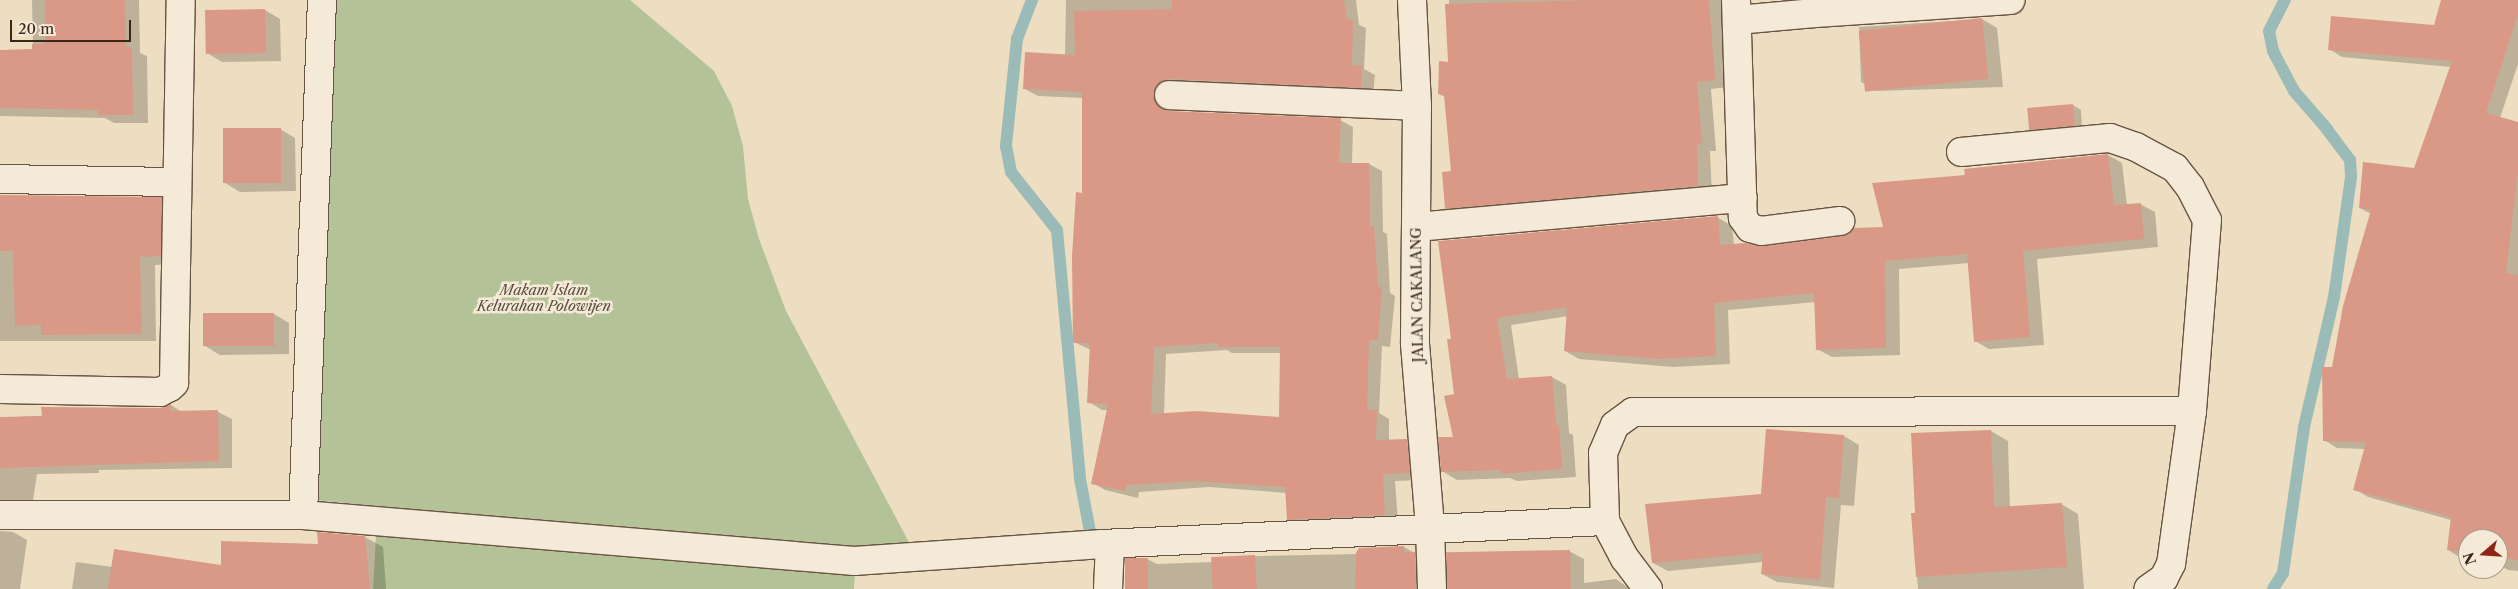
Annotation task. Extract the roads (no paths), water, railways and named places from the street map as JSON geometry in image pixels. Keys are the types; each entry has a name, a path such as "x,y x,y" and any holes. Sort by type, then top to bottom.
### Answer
{"street":[{"path":"0,389 160,392 173,385 176,371 177,182 181,0"},
{"path":"303,515 322,0"},
{"name":"JALAN CAKALANG","path":"1412,0 1417,106 1415,344 1430,528 1432,589"},
{"path":"1840,221 1755,231 1750,228 1743,218 1738,110 1737,10 1815,13 2011,0"},
{"path":"1169,95 1417,106"},
{"path":"1962,152 2110,138 2136,147 2175,168 2190,187 2207,220 2192,411 2171,564 2164,578 2148,589"},
{"path":"0,179 177,182"},
{"path":"1416,227 1743,198"},
{"path":"1648,589 1625,559 1605,521 1603,453 1615,425 1633,412 2192,411"},
{"path":"0,515 303,515 854,561 1106,544 1605,521"},
{"path":"1106,544 1108,589"}],"waterway":[{"path":"1032,0 1017,39 1006,146 1011,172 1057,230 1080,479 1093,547"},
{"path":"2273,589 2283,573 2304,427 2334,297 2351,177 2350,160 2327,129 2294,91 2273,51 2269,31 2285,0"}],"park label":[{"name":"Makam Islam Kelurahan Polowijen","path":"544,298"}]}
